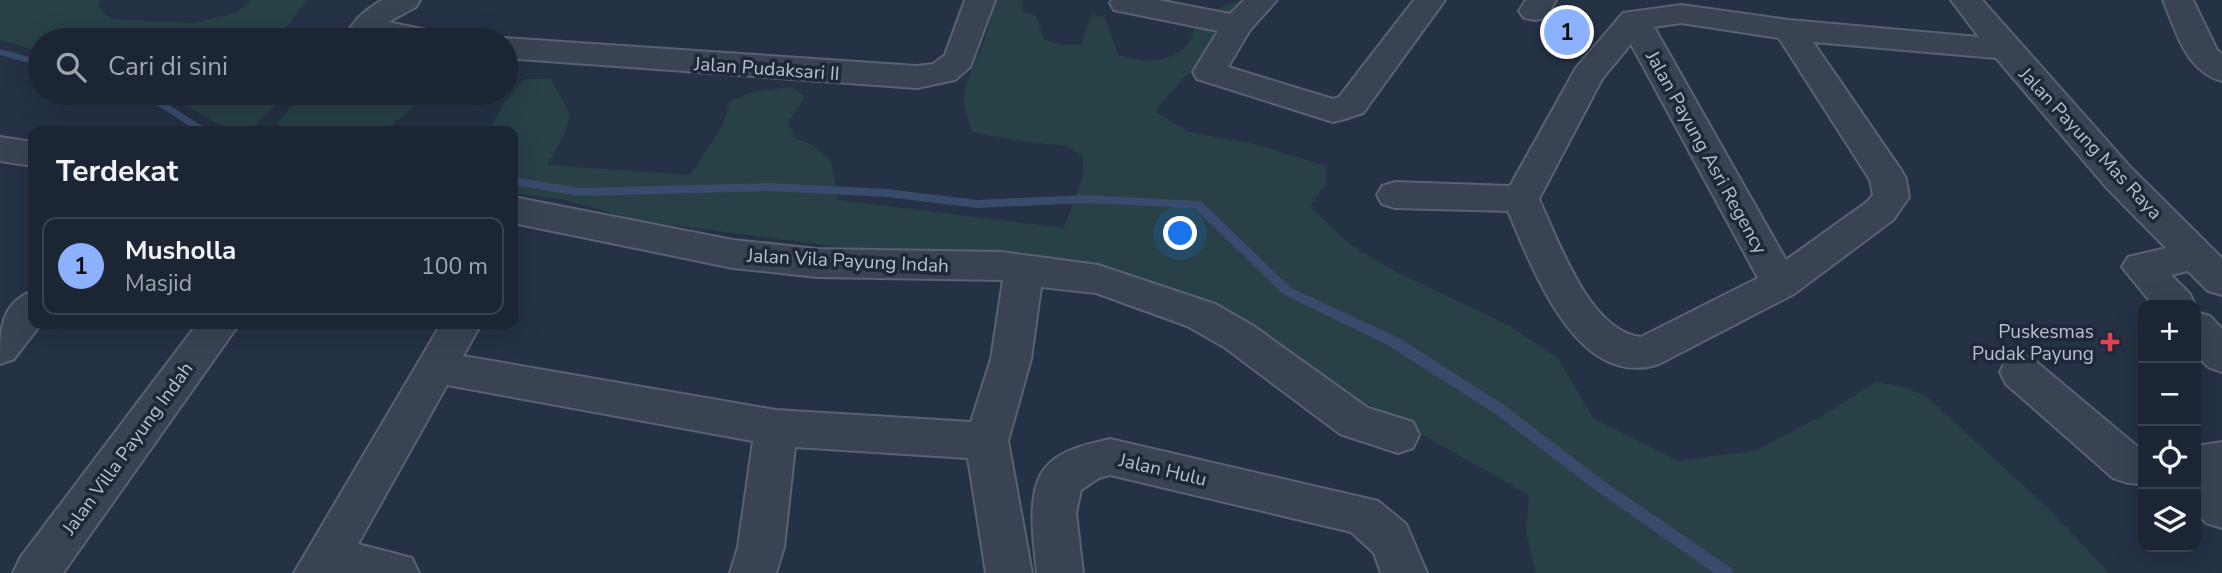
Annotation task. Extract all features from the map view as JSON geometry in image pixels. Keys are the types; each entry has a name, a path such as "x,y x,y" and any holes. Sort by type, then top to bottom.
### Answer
{"street":[{"path":"366,28 377,16 405,0"},
{"name":"Jalan Pudaksari II","path":"518,49 917,77 943,73 958,60 980,0"},
{"path":"1262,0 1237,25 1209,72 1333,111 1351,105 1430,0"},
{"name":"Jalan Payung Mas Raya","path":"1966,0 2119,178 2214,270"},
{"path":"2178,0 2203,55 2222,71"},
{"path":"1125,3 1237,25"},
{"path":"1521,199 1588,75 1634,20 1681,14 1789,30 2006,49"},
{"name":"Jalan Payung Asri Regency","path":"1634,20 1780,284"},
{"path":"1521,199 1574,307 1605,341 1621,350 1645,354 1780,284 1880,211 1891,197 1888,179 1789,30"},
{"path":"0,149 28,153"},
{"path":"1395,195 1521,199"},
{"name":"Jalan Vila Payung Indah","path":"518,218 733,254 817,263 1002,266 1098,279 1201,314 1238,336 1355,422 1398,435"},
{"path":"2171,300 2141,267 2214,270"},
{"path":"1009,573 987,441 1011,359 1024,271"},
{"path":"0,348 28,312"},
{"name":"Jalan Villa Payung Indah","path":"36,573 215,329"},
{"path":"396,573 321,566 458,329"},
{"path":"2201,333 2222,356"},
{"path":"435,368 776,428 987,441"},
{"path":"2020,372 2128,466 2138,466"},
{"path":"753,573 761,547 776,428"},
{"name":"Jalan Hulu","path":"1060,573 1054,513 1061,480 1088,462 1110,457 1362,515 1385,531 1395,545 1404,573"},
{"path":"2201,463 2222,460"},
{"path":"2201,487 2222,509"}],"green space":[{"path":"0,0 100,0 98,6 111,19 194,23 235,13 252,0 307,0 286,28 28,28 28,48 0,40"},
{"path":"991,0 1022,0 1023,12 1036,16 1044,39 1060,45 1081,45 1091,14 1105,17 1118,55 1154,60 1179,52 1188,43 1199,22 1212,13 1233,3 1255,0 1227,49 1186,75 1155,112 1189,132 1255,144 1326,166 1326,183 1310,207 1352,246 1401,274 1510,326 1557,357 1594,419 1678,461 1756,450 1822,416 1876,382 1903,387 1926,396 2050,510 2109,573 1536,573 1526,532 1529,495 1364,402 1297,356 1222,325 1002,262 848,248 641,221 561,199 518,194 518,126 492,126 503,105 518,105 518,86 524,79 551,79 570,114 564,135 547,165 690,175 723,125 730,101 753,92 791,87 805,96 788,123 795,138 814,146 831,161 838,200 1064,228 1084,173 1082,156 1066,146 972,132 964,94 986,37"},
{"path":"185,105 275,105 255,126 223,126"},
{"path":"416,105 391,126 280,126 278,123 290,107"}],"waterway":[{"path":"0,52 28,60"},
{"path":"163,105 197,126"},
{"path":"518,182 580,192 770,187 887,193 977,204 1086,199 1197,204 1287,291 1394,342 1499,409 1599,485 1726,573"}],"place":[{"name":"Musholla","path":"1567,32"},
{"name":"Puskesmas Pudak Payung","path":"2110,342"}]}
